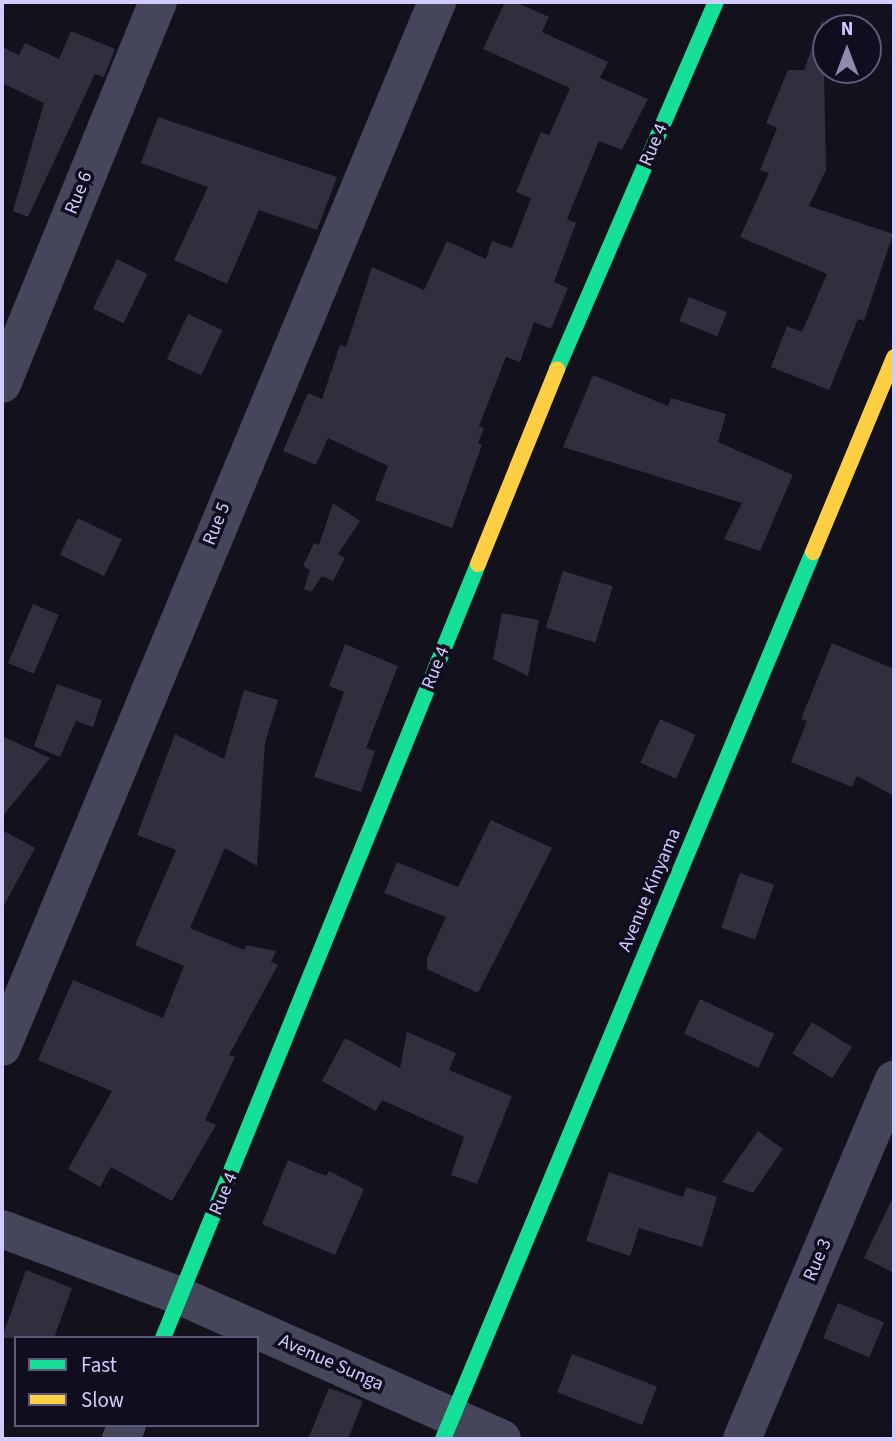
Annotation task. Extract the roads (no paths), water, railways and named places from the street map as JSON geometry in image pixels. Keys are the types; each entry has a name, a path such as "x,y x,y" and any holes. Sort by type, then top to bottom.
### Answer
{"street":[{"name":"Rue 6","path":"2,384 158,2"},
{"name":"Rue 5","path":"2,1048 437,2"},
{"name":"Rue 4","path":"164,1336 556,372 716,2"},
{"name":"Avenue Kinyama","path":"448,1428 894,357"},
{"name":"Rue 3","path":"743,1439 894,1080"},
{"name":"Avenue Sunga","path":"2,1229 180,1296 448,1428 502,1439"}]}
